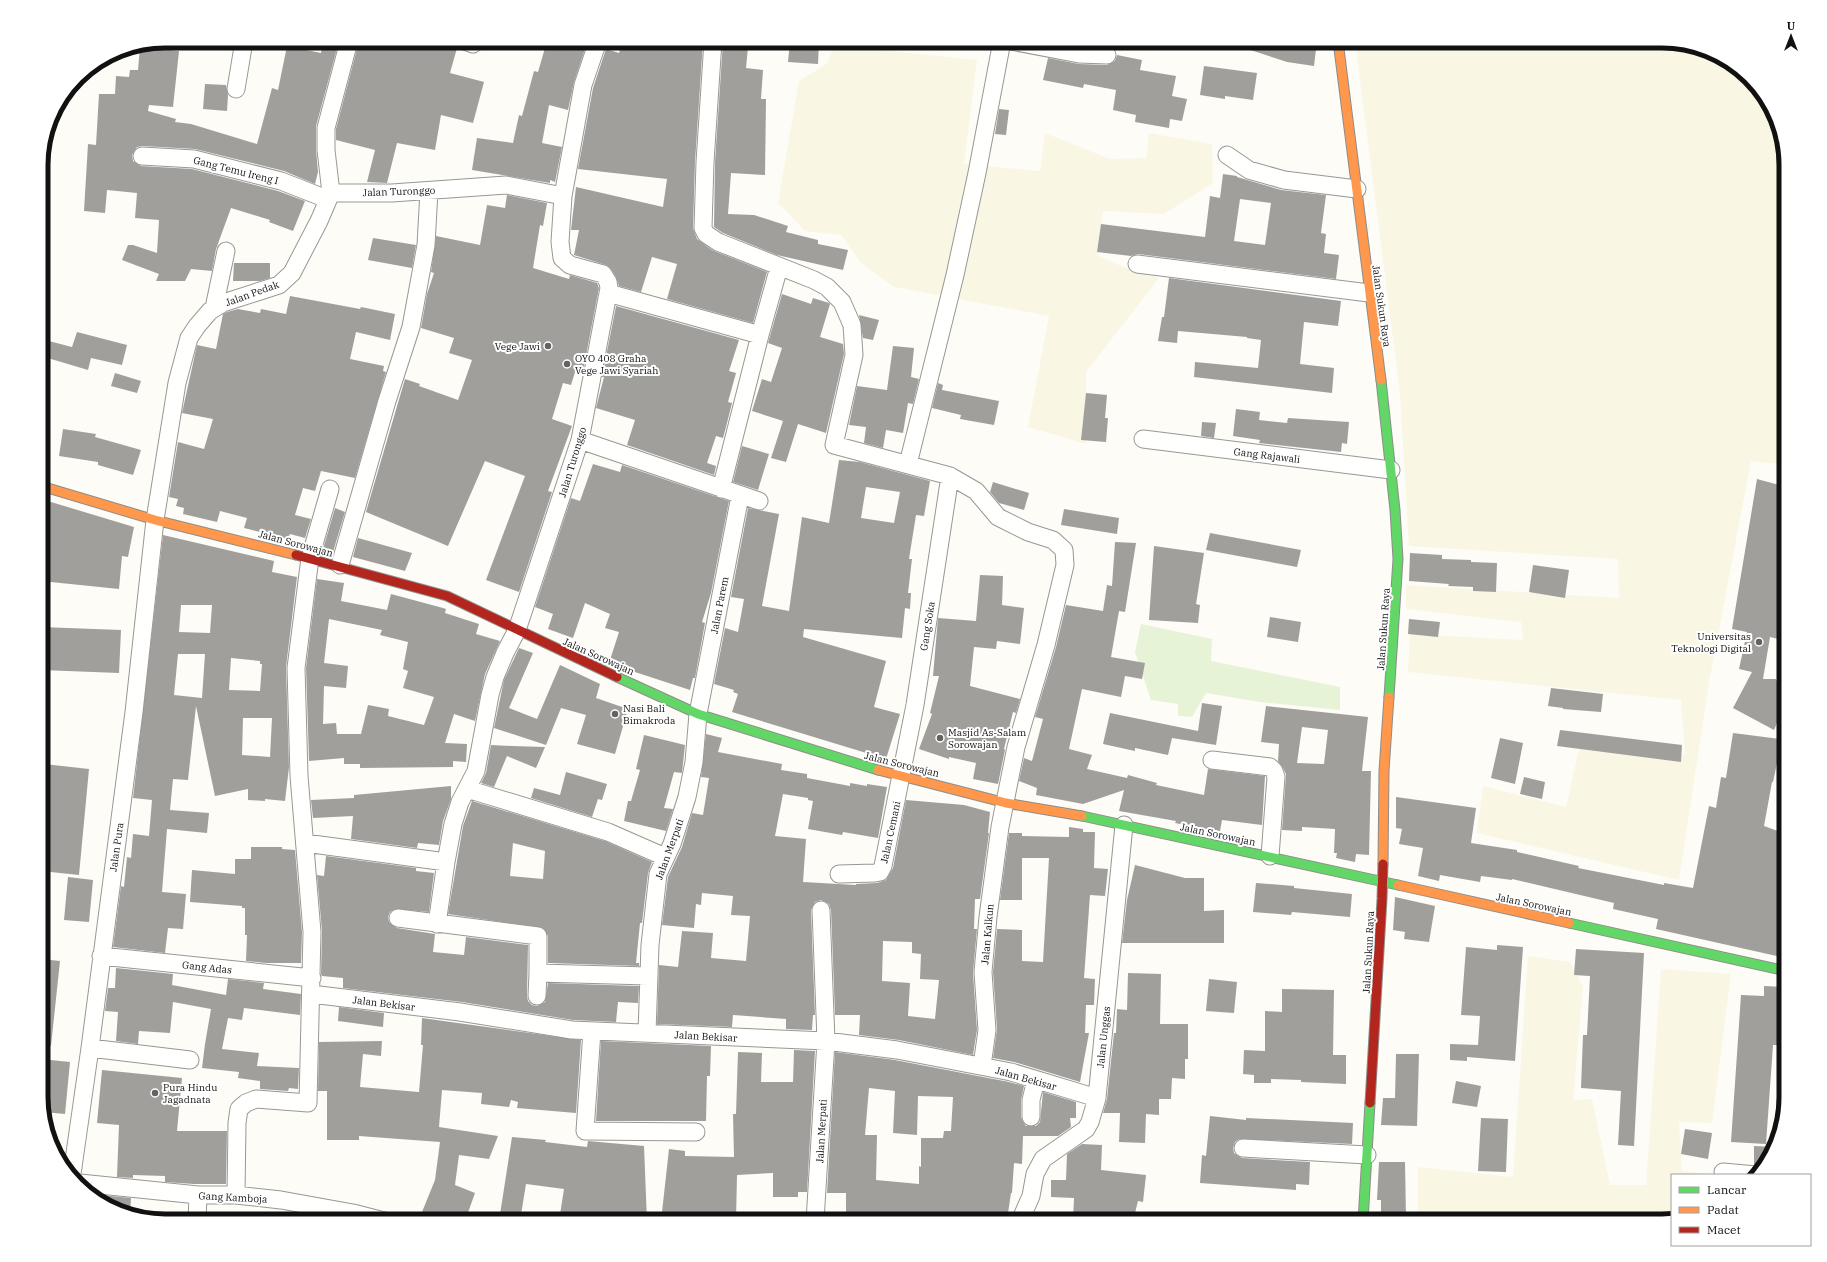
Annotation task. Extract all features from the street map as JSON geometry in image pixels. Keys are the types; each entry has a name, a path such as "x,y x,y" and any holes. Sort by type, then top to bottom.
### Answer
{"street":[{"path":"236,89 243,48"},
{"name":"Jalan Pedak","path":"155,520 177,383 189,338 197,326 214,308 228,301 279,285 292,273 319,222 328,196 326,128 347,48"},
{"path":"563,196 583,85 596,48"},
{"path":"713,48 705,162 703,228 706,234 718,242 779,267 760,335 721,490"},
{"path":"908,464 955,275 977,173 1001,48"},
{"path":"1083,48 1107,55"},
{"name":"Jalan Sukun Raya","path":"1339,48 1369,293 1378,351 1391,470 1398,559 1384,772 1382,907 1363,1214"},
{"path":"1227,155 1249,170 1284,180 1357,189"},
{"name":"Gang Temu Ireng I","path":"142,156 194,159 280,181 328,196"},
{"name":"Jalan Turonggo","path":"328,196 429,191 506,185 563,196 560,242 562,258 570,265 603,274 608,282 608,293 580,440 517,630 505,653 490,695 476,772 460,802 453,824 446,862 438,924"},
{"path":"340,565 387,401 411,327 426,245 429,191"},
{"path":"214,308 226,251"},
{"path":"1137,264 1369,293"},
{"name":"Jalan Kalkun","path":"779,267 827,286 842,302 852,325 854,355 834,445 950,476 976,491 998,517 1028,532 1053,540 1064,550 1065,565 1046,644 1016,747 1000,827 988,916 983,972 987,1030 982,1066"},
{"path":"608,293 760,335"},
{"name":"Gang Rajawali","path":"1143,439 1391,470"},
{"path":"580,440 721,490 759,501"},
{"name":"Gang Soka","path":"902,775 915,705 950,476"},
{"name":"Jalan Sorowajan","path":"48,488 155,520 340,565 447,596 485,613 570,656 698,714 881,771 902,775 1006,803 1124,825 1270,856 1779,969"},
{"path":"236,1195 237,1123 239,1109 246,1103 256,1099 308,1103 312,986 312,932 298,776 296,668 310,558 330,489"},
{"name":"Jalan Parem","path":"698,714 740,496"},
{"name":"Jalan Pura","path":"73,1169 134,712 155,520"},
{"name":"Jalan Merpati","path":"647,1033 648,976 654,897 658,874 672,844 687,797 694,762 698,714"},
{"path":"1212,760 1270,768 1274,772 1276,777 1270,856"},
{"name":"Jalan Cemani","path":"839,874 880,872 883,866 902,775"},
{"path":"467,789 608,832 665,857"},
{"name":"Jalan Unggas","path":"1023,1214 1031,1196 1035,1174 1043,1159 1086,1129 1090,1122 1097,1098 1124,825"},
{"path":"304,843 446,862"},
{"name":"Jalan Merpati","path":"815,1214 826,1041 821,910"},
{"path":"398,918 438,924 538,933 537,996"},
{"name":"Gang Adas","path":"101,956 312,986"},
{"path":"538,973 648,976"},
{"name":"Jalan Bekisar","path":"312,986 537,1025 592,1031 826,1041 897,1050 1011,1072 1097,1098"},
{"path":"592,1031 585,1131 696,1132"},
{"path":"90,1048 190,1060"},
{"path":"1031,1117 1031,1100 1036,1080"},
{"path":"1243,1148 1367,1155"},
{"path":"1724,1172 1745,1174"},
{"name":"Gang Kamboja","path":"86,1184 198,1195 236,1195 281,1200 357,1214"},
{"path":"197,1214 198,1195"}],"shaded area":[{"path":"833,48 863,48 977,60 964,164 1040,171 1045,133 1110,159 1146,158 1149,133 1212,144 1213,183 1164,214 1103,211 1097,255 1121,266 1159,278 1086,372 1086,444 1028,427 1049,316 894,287 861,263 841,235 805,231 778,203 799,81 828,63"},
{"path":"1357,48 1678,49 1700,54 1714,60 1739,77 1759,100 1770,120 1778,149 1779,165 1779,464 1751,461 1709,683 1679,880 1477,833 1483,786 1566,807 1579,749 1685,755 1681,700 1408,672 1410,634 1523,640 1521,622 1406,609 1406,585 1619,598 1618,559 1409,546 1400,393"},
{"path":"1528,956 1570,962 1583,987 1573,1100 1592,1099 1610,1185 1646,1185 1661,969 1731,974 1712,1123 1679,1122 1682,1171 1703,1174 1671,1174 1671,1213 1418,1214 1418,1167 1513,1177"}],"green space":[{"path":"1141,624 1212,639 1211,661 1340,687 1340,710 1260,702 1206,693 1192,717 1178,716 1178,704 1151,700 1135,652"}],"building":[{"path":"154,48 179,51 173,107 149,105 148,111 176,119 175,122 191,124 257,144 272,88 278,90 287,48 297,48 321,53 322,48 337,48 316,126 318,172 315,184 284,171 195,149 142,146 137,147 132,155 133,161 141,166 192,169 278,191 305,201 293,231 269,222 270,220 231,208 216,249 212,271 191,269 185,281 156,281 159,274 122,260 128,245 133,245 157,253 159,220 135,218 137,193 107,190 105,213 84,211 88,144 96,145 99,94 115,94 116,76 129,77 130,70 138,70 140,51"},
{"path":"357,48 457,48 450,73 484,82 473,123 441,115 435,150 397,143 387,183 367,182 375,150 336,140 336,129"},
{"path":"545,48 585,48 574,82 568,110 549,105 542,143 562,147 555,182 550,180 550,183 472,170 477,138 513,143 519,115 522,116 534,71 538,72"},
{"path":"621,48 703,48 695,162 693,228 697,239 712,250 767,272 753,323 667,299 677,264 652,257 641,292 619,286 616,277 611,269 606,265 574,255 579,230 571,230 576,187 663,207 667,179 578,169 593,88 606,49 619,53"},
{"path":"723,48 748,48 746,68 763,70 761,99 766,99 765,175 731,173 728,214 754,215 788,226 786,232 818,240 818,244 848,250 843,270 777,255 723,233 714,227 715,162"},
{"path":"789,48 819,48 818,64 788,62"},
{"path":"1244,48 1316,48 1314,66 1287,62"},
{"path":"1117,55 1142,60 1140,70 1176,76 1172,96 1187,99 1182,121 1170,119 1169,128 1135,122 1136,115 1113,110 1116,90 1084,84 1083,88 1043,80 1048,58 1079,64 1107,65 1115,61"},
{"path":"1204,66 1257,73 1253,100 1225,96 1225,99 1200,95"},
{"path":"205,84 226,85 228,95 227,111 203,109"},
{"path":"999,109 1009,110 1006,135 995,134"},
{"path":"1223,174 1237,176 1281,190 1326,195 1321,233 1326,234 1324,253 1339,255 1336,279 1138,254 1131,256 1097,252 1101,224 1205,237 1210,196 1220,198","holes":["1240,199 1271,203 1265,245 1234,241"]},
{"path":"507,195 547,203 543,226 540,225 533,268 569,279 570,275 597,283 599,288 583,371 576,369 571,385 563,383 552,419 572,426 548,491 552,492 519,592 486,580 525,476 485,461 448,546 366,512 405,379 420,384 419,386 458,400 472,360 449,353 454,338 421,328 427,294 434,273 431,272 436,236 480,245 487,205 505,208"},
{"path":"373,238 416,245 412,268 368,260"},
{"path":"234,263 270,263 270,278 260,281 233,281"},
{"path":"1169,278 1341,301 1338,326 1304,322 1300,364 1334,368 1332,393 1194,377 1195,362 1258,368 1261,340 1247,337 1178,331 1177,343 1158,341 1162,317 1164,317"},
{"path":"782,294 811,304 813,298 829,303 830,304 820,337 843,344 844,354 826,433 798,424 786,462 771,458 783,421 752,411 762,379 771,382 782,348 768,343"},
{"path":"290,296 395,314 390,340 356,332 350,359 384,366 383,371 386,372 355,478 321,471 315,491 303,488 295,515 311,519 305,538 290,534 288,539 244,528 247,518 220,511 217,522 183,514 184,508 176,506 178,499 169,497 178,442 204,449 213,419 182,413 197,345 216,349 223,314 238,309 260,313 261,309 286,314"},
{"path":"616,306 739,340 729,371 736,373 728,402 732,403 726,427 723,438 716,436 707,463 716,466 714,475 627,445 635,420 596,408 604,377 602,377"},
{"path":"859,315 879,320 873,340 863,338"},
{"path":"77,332 127,345 122,365 91,358 88,370 48,358 48,341 72,347"},
{"path":"893,346 914,348 911,377 919,379 913,404 908,403 903,433 886,430 883,448 864,443 866,427 849,425 857,386 887,390"},
{"path":"115,373 141,381 137,393 111,386"},
{"path":"938,383 943,385 942,390 999,401 994,425 960,419 961,415 932,408"},
{"path":"1086,393 1107,395 1105,418 1108,418 1106,442 1081,440"},
{"path":"1236,409 1260,412 1259,420 1287,423 1288,418 1349,422 1347,444 1342,443 1341,452 1259,443 1260,440 1233,436"},
{"path":"1202,422 1216,423 1214,438 1201,436"},
{"path":"63,429 96,434 95,437 141,450 133,475 98,465 98,462 59,456"},
{"path":"742,446 769,454 758,490 733,482"},
{"path":"839,460 860,462 930,481 924,516 916,515 909,559 912,559 908,593 911,593 910,609 905,608 902,638 804,629 803,637 886,661 874,707 900,714 886,759 732,712 738,694 733,692 734,690 714,684 725,628 738,632 744,599 731,597 748,508 779,514 762,606 789,611 802,517 829,523","holes":["866,487 900,492 894,523 861,518"]},
{"path":"593,464 620,472 622,465 729,501 711,593 702,622 705,623 695,678 693,678 690,690 635,672 610,660 619,632 605,628 610,614 585,603 573,638 548,629 553,614 535,607 571,498 580,501"},
{"path":"1757,479 1779,485 1779,639 1770,637 1763,679 1776,679 1779,686 1779,718 1774,730 1733,708 1752,672 1739,669 1747,632 1732,629"},
{"path":"993,482 1029,493 1024,510 999,503 990,492"},
{"path":"48,501 134,527 128,557 122,556 119,589 48,582"},
{"path":"335,508 345,512 333,552 323,549"},
{"path":"1064,509 1119,518 1117,534 1061,525"},
{"path":"1210,533 1301,550 1297,567 1206,550"},
{"path":"163,535 274,561 272,572 297,577 286,667 289,767 285,801 265,799 265,801 248,800 248,789 215,796 196,706 188,780 173,779 170,810 209,813 207,833 167,829 162,892 186,894 183,929 168,928 165,953 113,947 121,886 124,887 127,857 131,858 133,834 149,836 152,800 133,798","holes":["181,605 212,605 210,633 179,632","178,654 205,654 202,698 174,695","231,658 260,661 260,664 262,664 260,691 229,690","243,718 272,718 270,757 242,755"]},
{"path":"358,538 412,553 405,571 353,557"},
{"path":"1115,542 1136,543 1125,612 1119,611 1111,657 1145,663 1142,679 1125,676 1121,697 1082,689 1069,749 1092,755 1087,769 1127,778 1128,775 1157,783 1156,785 1204,795 1208,769 1265,776 1262,825 1222,820 1220,831 1201,828 1175,823 1176,821 1119,811 1124,790 1083,804 1036,795 1037,788 1019,781 1024,758 1032,761 1043,719 1035,717 1056,647 1066,605 1103,611 1107,585 1112,586"},
{"path":"1154,546 1204,553 1196,604 1200,605 1198,623 1149,620"},
{"path":"1410,553 1442,555 1442,559 1497,563 1496,592 1473,591 1473,587 1448,586 1449,584 1409,581"},
{"path":"1533,565 1569,570 1565,598 1529,592"},
{"path":"980,575 1003,576 1002,605 1024,608 1020,644 997,641 996,649 974,647 970,686 1020,699 1016,713 1013,712 1004,749 998,784 973,779 976,763 949,757 949,759 919,749 932,714 930,713 939,676 933,676 938,618 976,621"},
{"path":"317,579 344,583 341,601 387,610 391,594 446,609 445,613 479,624 476,634 500,641 485,674 475,721 454,714 445,743 467,744 466,762 453,761 453,767 360,768 360,764 344,764 344,758 309,761 306,668","holes":["329,619 382,630 380,635 408,642 403,669 408,671 403,688 434,697 424,725 388,716 389,709 368,705 361,734 337,734 336,723 323,724 324,686 346,688 348,666 324,663"]},
{"path":"1270,617 1301,622 1298,642 1267,637"},
{"path":"1409,619 1440,622 1438,637 1408,634"},
{"path":"48,627 121,630 119,673 48,670"},
{"path":"519,648 533,653 509,708 537,719 560,665 600,684 596,698 628,709 615,754 577,744 586,715 561,708 546,745 494,728 504,680"},
{"path":"1551,688 1603,694 1601,712 1563,709 1548,706"},
{"path":"1202,703 1222,706 1216,745 1172,738 1168,755 1135,748 1135,751 1103,744 1110,713 1198,731"},
{"path":"1266,706 1368,717 1362,771 1371,771 1369,855 1356,854 1355,862 1336,858 1337,853 1334,853 1335,829 1302,827 1302,831 1282,830 1286,774 1278,761 1279,744 1261,742","holes":["1302,727 1328,730 1324,764 1297,763"]},
{"path":"1560,730 1682,745 1681,762 1557,746"},
{"path":"1733,733 1779,739 1777,763 1764,826 1779,831 1779,956 1656,929 1658,919 1613,909 1614,903 1512,879 1481,876 1480,882 1440,875 1439,881 1418,876 1423,848 1399,844 1402,829 1396,828 1396,797 1476,808 1471,843 1517,850 1517,852 1579,866 1578,868 1664,885 1664,883 1693,888 1709,806 1716,808 1721,777 1726,778"},
{"path":"706,734 722,738 718,752 782,764 781,770 807,774 807,778 850,786 850,783 887,787 878,838 843,832 842,835 808,829 813,801 808,800 808,798 783,794 775,836 806,839 803,882 856,885 877,883 886,880 893,868 906,800 964,805 990,812 989,833 980,899 975,899 974,929 977,929 973,973 977,1030 973,1055 899,1040 859,1035 860,1015 835,1015 831,910 829,904 821,900 815,902 811,910 815,1015 813,1015 812,1030 786,1029 786,1019 733,1015 732,1027 657,1024 659,965 678,967 682,931 713,933 711,958 746,961 750,916 731,915 733,896 702,893 701,905 696,904 694,928 662,925 668,877 682,847 692,813 703,815 709,778 701,777","holes":["883,941 912,942 912,953 921,954 920,979 939,980 935,1019 908,1016 910,983 882,981"]},
{"path":"644,735 685,745 682,773 674,772 664,808 673,809 666,831 624,821 628,801 631,801 640,770 636,769"},
{"path":"1500,738 1523,743 1515,784 1491,778"},
{"path":"491,745 545,747 536,768 507,756 494,787 481,783 486,773"},
{"path":"48,764 89,769 79,875 48,872"},
{"path":"566,772 607,784 602,800 598,799 592,817 531,798 534,788 560,795"},
{"path":"1524,777 1545,782 1542,799 1520,794"},
{"path":"451,786 451,799 443,821 439,845 418,843 417,848 351,839 353,816 313,818 311,800 354,798 354,795"},
{"path":"472,801 605,841 652,862 648,873 642,923 640,923 636,963 639,963 639,966 548,963 548,936 543,928 448,914 463,826","holes":["513,843 545,851 543,879 510,876"]},
{"path":"1069,827 1083,829 1083,832 1095,832 1094,868 1108,869 1105,896 1090,895 1084,978 1095,979 1094,1005 1086,1005 1085,1033 1089,1033 1080,1082 1014,1062 993,1058 997,1029 993,972 997,929 1022,930 1022,961 1043,962 1049,858 1022,858 1022,900 1000,900 1009,833 1022,833 1022,836 1069,837"},
{"path":"251,847 282,847 282,849 295,850 302,932 301,963 266,963 246,961 247,935 245,935 245,908 242,908 242,906 190,902 192,870 235,874 235,859 251,859"},
{"path":"326,856 416,868 416,871 434,873 429,912 395,909 390,912 388,917 389,922 397,928 435,934 433,952 464,955 466,937 528,945 527,996 528,1001 532,1005 537,1006 545,1002 548,983 639,986 638,1003 618,1002 616,1022 573,1020 462,1002 343,988 343,978 322,976 321,974 322,931 317,875 324,876"},
{"path":"1135,865 1185,878 1204,878 1204,911 1224,910 1224,943 1122,943 1127,900"},
{"path":"68,877 93,880 89,922 64,920"},
{"path":"1256,883 1294,886 1294,888 1352,894 1350,917 1292,912 1291,915 1253,912"},
{"path":"1395,897 1435,906 1429,942 1404,939 1405,932 1393,930"},
{"path":"1497,945 1523,947 1515,1061 1467,1057 1467,1061 1450,1060 1450,1044 1478,1045 1480,1016 1461,1015 1466,947 1497,950"},
{"path":"1576,949 1644,953 1634,1146 1618,1145 1621,1091 1581,1088 1583,1035 1587,1035 1590,976 1574,975"},
{"path":"48,960 60,961 51,1046 48,1046"},
{"path":"116,968 173,974 172,985 226,995 228,979 264,983 263,989 301,994 300,1015 244,1008 242,1020 228,1018 222,1049 259,1053 257,1066 299,1068 298,1089 289,1088 288,1091 260,1089 260,1081 238,1078 239,1072 202,1068 211,1009 173,1002 170,1033 139,1031 138,1044 116,1041 118,1012 105,1011 108,988 115,988"},
{"path":"1128,973 1161,974 1160,1024 1188,1024 1188,1059 1185,1059 1185,1079 1172,1078 1171,1099 1159,1099 1159,1115 1146,1114 1145,1143 1119,1142 1120,1113 1103,1113 1107,1099 1114,1033 1116,1033 1117,1009 1127,1010"},
{"path":"1209,979 1237,982 1234,1013 1206,1011"},
{"path":"1764,986 1779,987 1779,1045 1773,1045 1766,1144 1731,1142 1741,995 1764,996"},
{"path":"1282,989 1334,990 1333,1055 1346,1055 1346,1084 1271,1079 1271,1083 1254,1083 1254,1075 1243,1074 1244,1050 1265,1051 1265,1011 1282,1012"},
{"path":"339,1007 384,1013 383,1027 338,1021"},
{"path":"422,1018 581,1040 576,1113 517,1108 518,1102 511,1100 509,1107 481,1104 482,1093 442,1090 439,1127 498,1136 489,1159 459,1155 455,1185 475,1193 468,1214 427,1214 422,1212 435,1180 440,1142 359,1136 359,1140 327,1140 327,1091 318,1091 319,1042 382,1041 381,1056 363,1054 360,1087 419,1092 423,1045 421,1045"},
{"path":"601,1041 711,1046 710,1076 707,1076 706,1121 596,1121"},
{"path":"794,1050 815,1051 807,1192 798,1192 798,1197 773,1197 773,1173 737,1175 736,1214 662,1214 669,1149 685,1151 685,1156 734,1157 733,1114 736,1114 738,1052 762,1053 761,1082 793,1082"},
{"path":"835,1052 895,1060 1024,1086 1021,1100 1021,1117 1026,1126 1036,1126 1040,1122 1043,1092 1076,1102 1076,1118 1070,1118 1071,1127 1058,1136 1023,1136 1022,1164 1014,1163 1012,1193 1008,1214 846,1214 846,1193 827,1193","holes":["869,1088 895,1091 893,1133 917,1135 918,1096 953,1097 951,1131 944,1131 943,1138 921,1138 921,1167 919,1166 919,1184 876,1180 877,1135 865,1135"]},
{"path":"1396,1054 1419,1054 1417,1126 1381,1125 1383,1098 1395,1098"},
{"path":"48,1060 70,1062 65,1114 49,1113"},
{"path":"102,1070 182,1078 177,1131 227,1131 226,1184 165,1182 165,1176 133,1175 133,1178 117,1177 119,1125 97,1123"},
{"path":"1456,1081 1481,1086 1477,1107 1452,1103"},
{"path":"1210,1116 1246,1120 1246,1118 1353,1123 1352,1144 1239,1139 1235,1142 1233,1148 1234,1153 1242,1158 1310,1162 1309,1185 1296,1184 1296,1190 1200,1183 1202,1155 1206,1156"},
{"path":"1481,1118 1508,1119 1506,1172 1478,1171"},
{"path":"1685,1129 1712,1133 1708,1159 1681,1154"},
{"path":"512,1137 546,1140 545,1142 587,1147 588,1141 644,1146 647,1214 560,1214 564,1189 526,1184 521,1214 500,1214"},
{"path":"1082,1144 1102,1145 1101,1170 1146,1175 1143,1202 1138,1201 1135,1214 1073,1214 1074,1198 1051,1197 1051,1180 1066,1180 1067,1154"},
{"path":"1754,1146 1768,1147 1759,1162 1756,1166 1754,1165"},
{"path":"1379,1162 1405,1162 1406,1214 1381,1214 1381,1200 1377,1200"},
{"path":"102,1195 131,1198 130,1209"}],"traffic: fast":[{"path":"1381,380 1395,510 1398,559 1389,697"},
{"path":"617,677 698,714 878,770"},
{"path":"1082,816 1398,885"},
{"path":"1569,923 1779,969"},
{"path":"1363,1214 1370,1103"}],"traffic: slow":[{"path":"1339,48 1381,380"},
{"path":"48,488 155,520 296,555"},
{"path":"1383,864 1384,771 1389,697"},
{"path":"878,770 1006,803 1082,816"},
{"path":"1398,885 1569,923"}],"traffic: jam":[{"path":"296,555 447,596 617,677"},
{"path":"1370,1103 1383,864"}],"place":[{"name":"Vege Jawi","path":"548,346"},
{"name":"OYO 408 Graha Vege Jawi Syariah","path":"567,364"},
{"name":"Universitas Teknologi Digital","path":"1759,642"},
{"name":"Nasi Bali Bimakroda","path":"615,714"},
{"name":"Masjid As-Salam Sorowajan","path":"940,738"},
{"name":"Pura Hindu Jagadnata","path":"155,1093"}]}
